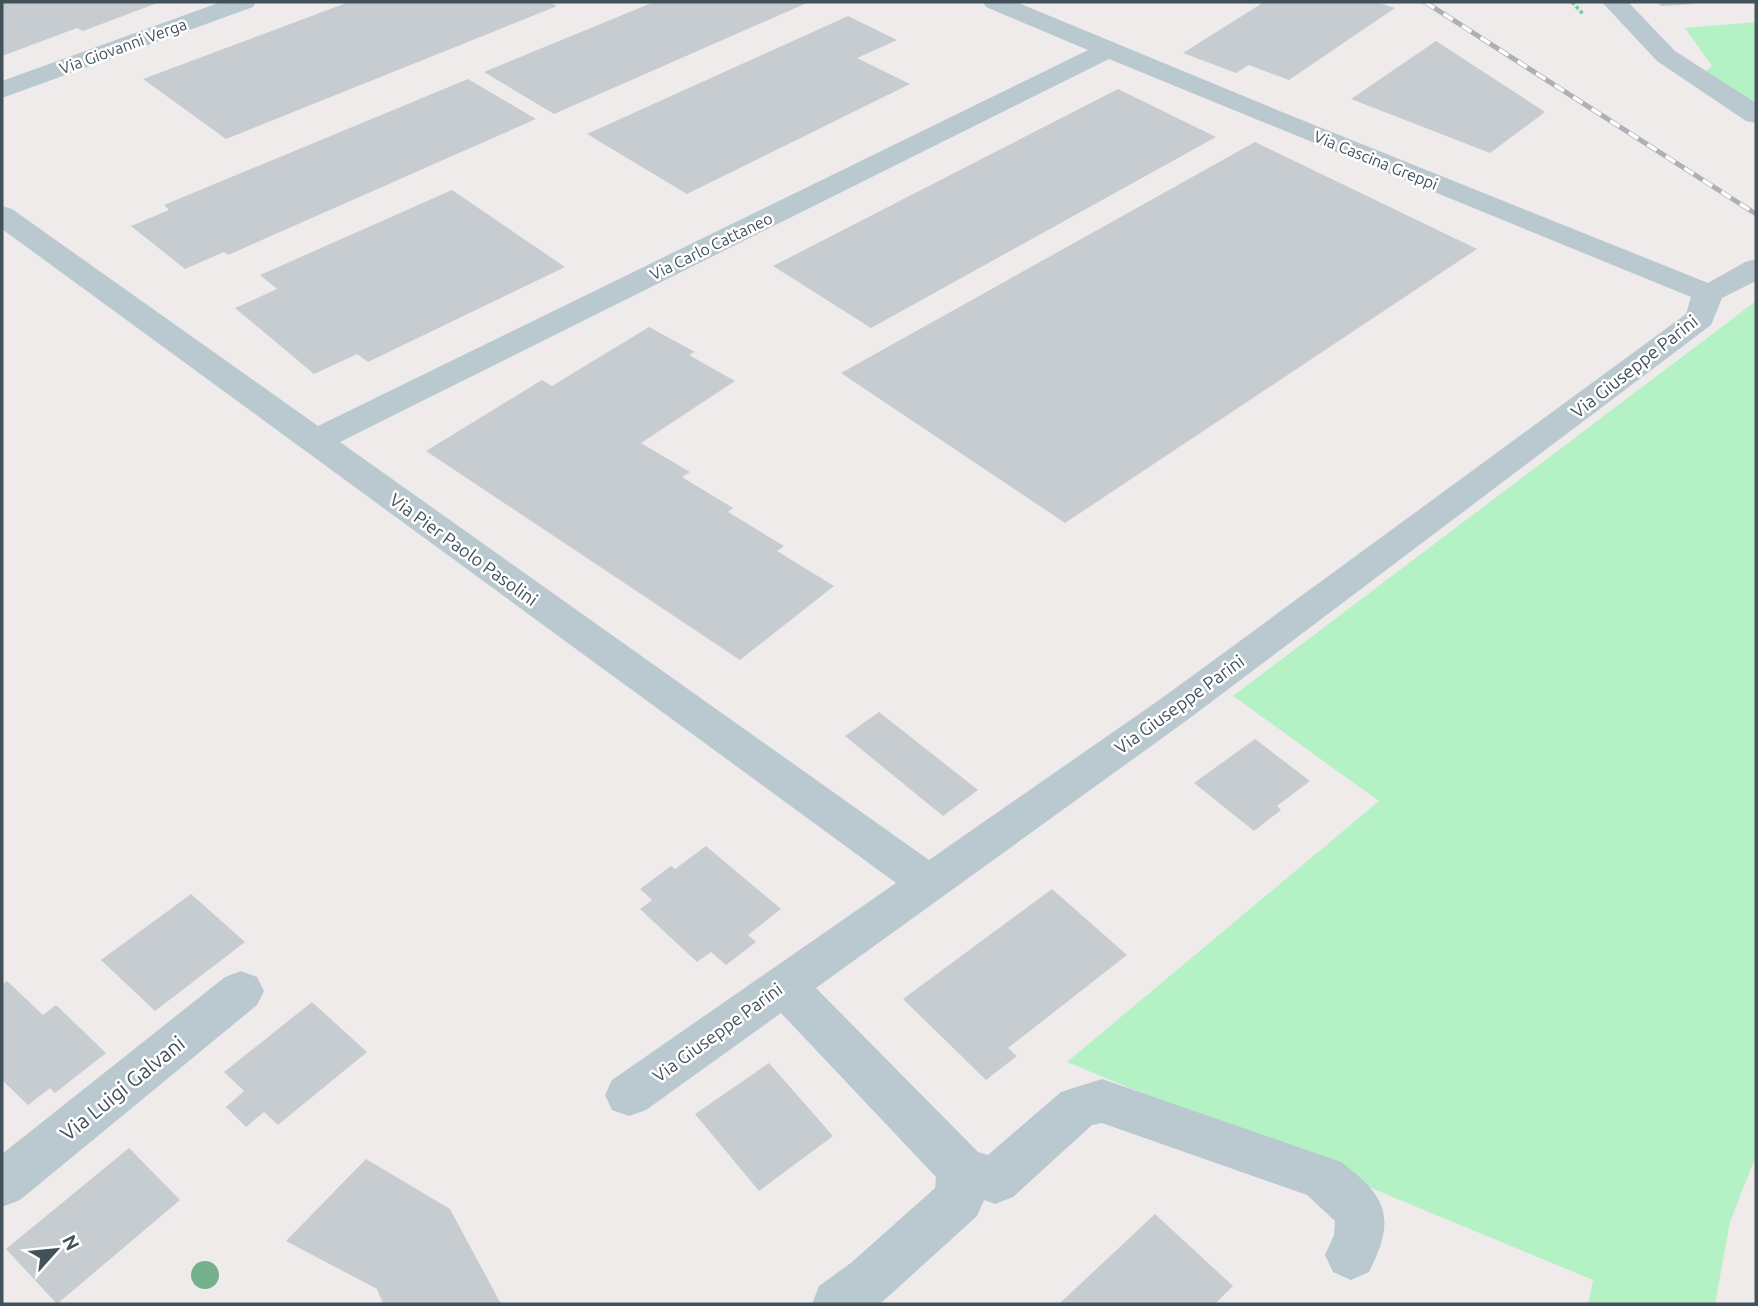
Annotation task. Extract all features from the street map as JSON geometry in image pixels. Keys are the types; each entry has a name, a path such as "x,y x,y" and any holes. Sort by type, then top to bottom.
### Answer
{"street":[{"name":"Via Giovanni Verga","path":"2,90 244,2"},
{"name":"Via Cascina Greppi","path":"995,2 1490,207 1708,292"},
{"path":"1614,2 1665,56 1756,115"},
{"name":"Via Carlo Cattaneo","path":"314,441 1108,50"},
{"name":"Via Pier Paolo Pasolini","path":"2,215 927,882"},
{"path":"1708,292 1727,286 1756,268"},
{"name":"Via Giuseppe Parini","path":"629,1095 1176,708 1700,318 1708,292"},
{"path":"783,985 961,1169 995,1181 1079,1107 1102,1101 1323,1178 1350,1198 1361,1218 1362,1238 1352,1255"},
{"name":"Via Luigi Galvani","path":"2,1184 241,991"},
{"path":"838,1304 870,1280 959,1199 961,1169"}],"green space":[{"path":"1756,22 1756,104 1706,71 1712,66 1685,28"},
{"path":"1756,301 1756,1156 1730,1222 1715,1304 1588,1304 1593,1280 1067,1062 1379,801 1233,696"}],"building":[{"path":"2,2 160,2 83,31 77,28 2,56"},
{"path":"349,2 549,2 557,6 226,139 143,79"},
{"path":"654,2 809,2 554,114 484,72"},
{"path":"1264,2 1377,2 1395,8 1289,80 1249,65 1236,73 1183,53"},
{"path":"1657,2 1694,2 1694,4 1661,6"},
{"path":"848,16 897,40 857,58 910,84 687,194 587,134"},
{"path":"1436,41 1545,112 1490,153 1351,99"},
{"path":"468,79 536,119 228,255 224,252 185,269 131,226 169,210 164,205"},
{"path":"1118,89 1216,137 871,328 773,266"},
{"path":"1255,142 1477,249 1065,523 841,373"},
{"path":"452,190 565,267 368,362 357,354 314,374 235,308 277,289 260,275"},
{"path":"649,327 695,352 689,355 735,381 641,443 690,472 682,477 733,508 728,512 784,546 777,551 834,586 740,660 426,451 542,380 552,386"},
{"path":"879,712 978,790 943,816 845,736"},
{"path":"1255,739 1310,781 1277,806 1281,810 1254,831 1194,783"},
{"path":"706,846 781,909 748,935 756,942 726,965 711,952 697,962 640,909 652,900 640,889 671,866 675,869"},
{"path":"1052,889 1127,955 1008,1048 1017,1056 986,1080 903,999"},
{"path":"191,894 245,942 155,1011 101,960"},
{"path":"7,981 43,1015 56,1005 106,1053 55,1093 50,1088 28,1105 2,1080 2,985"},
{"path":"312,1002 367,1052 278,1125 264,1112 246,1127 226,1107 244,1091 224,1072"},
{"path":"769,1063 833,1136 759,1191 695,1114"},
{"path":"129,1148 180,1200 57,1304 6,1249"},
{"path":"366,1159 450,1209 501,1304 383,1304 377,1289 286,1241"},
{"path":"1155,1214 1233,1286 1215,1304 1059,1304"}],"railway":[{"path":"1425,2 1756,214"}]}
